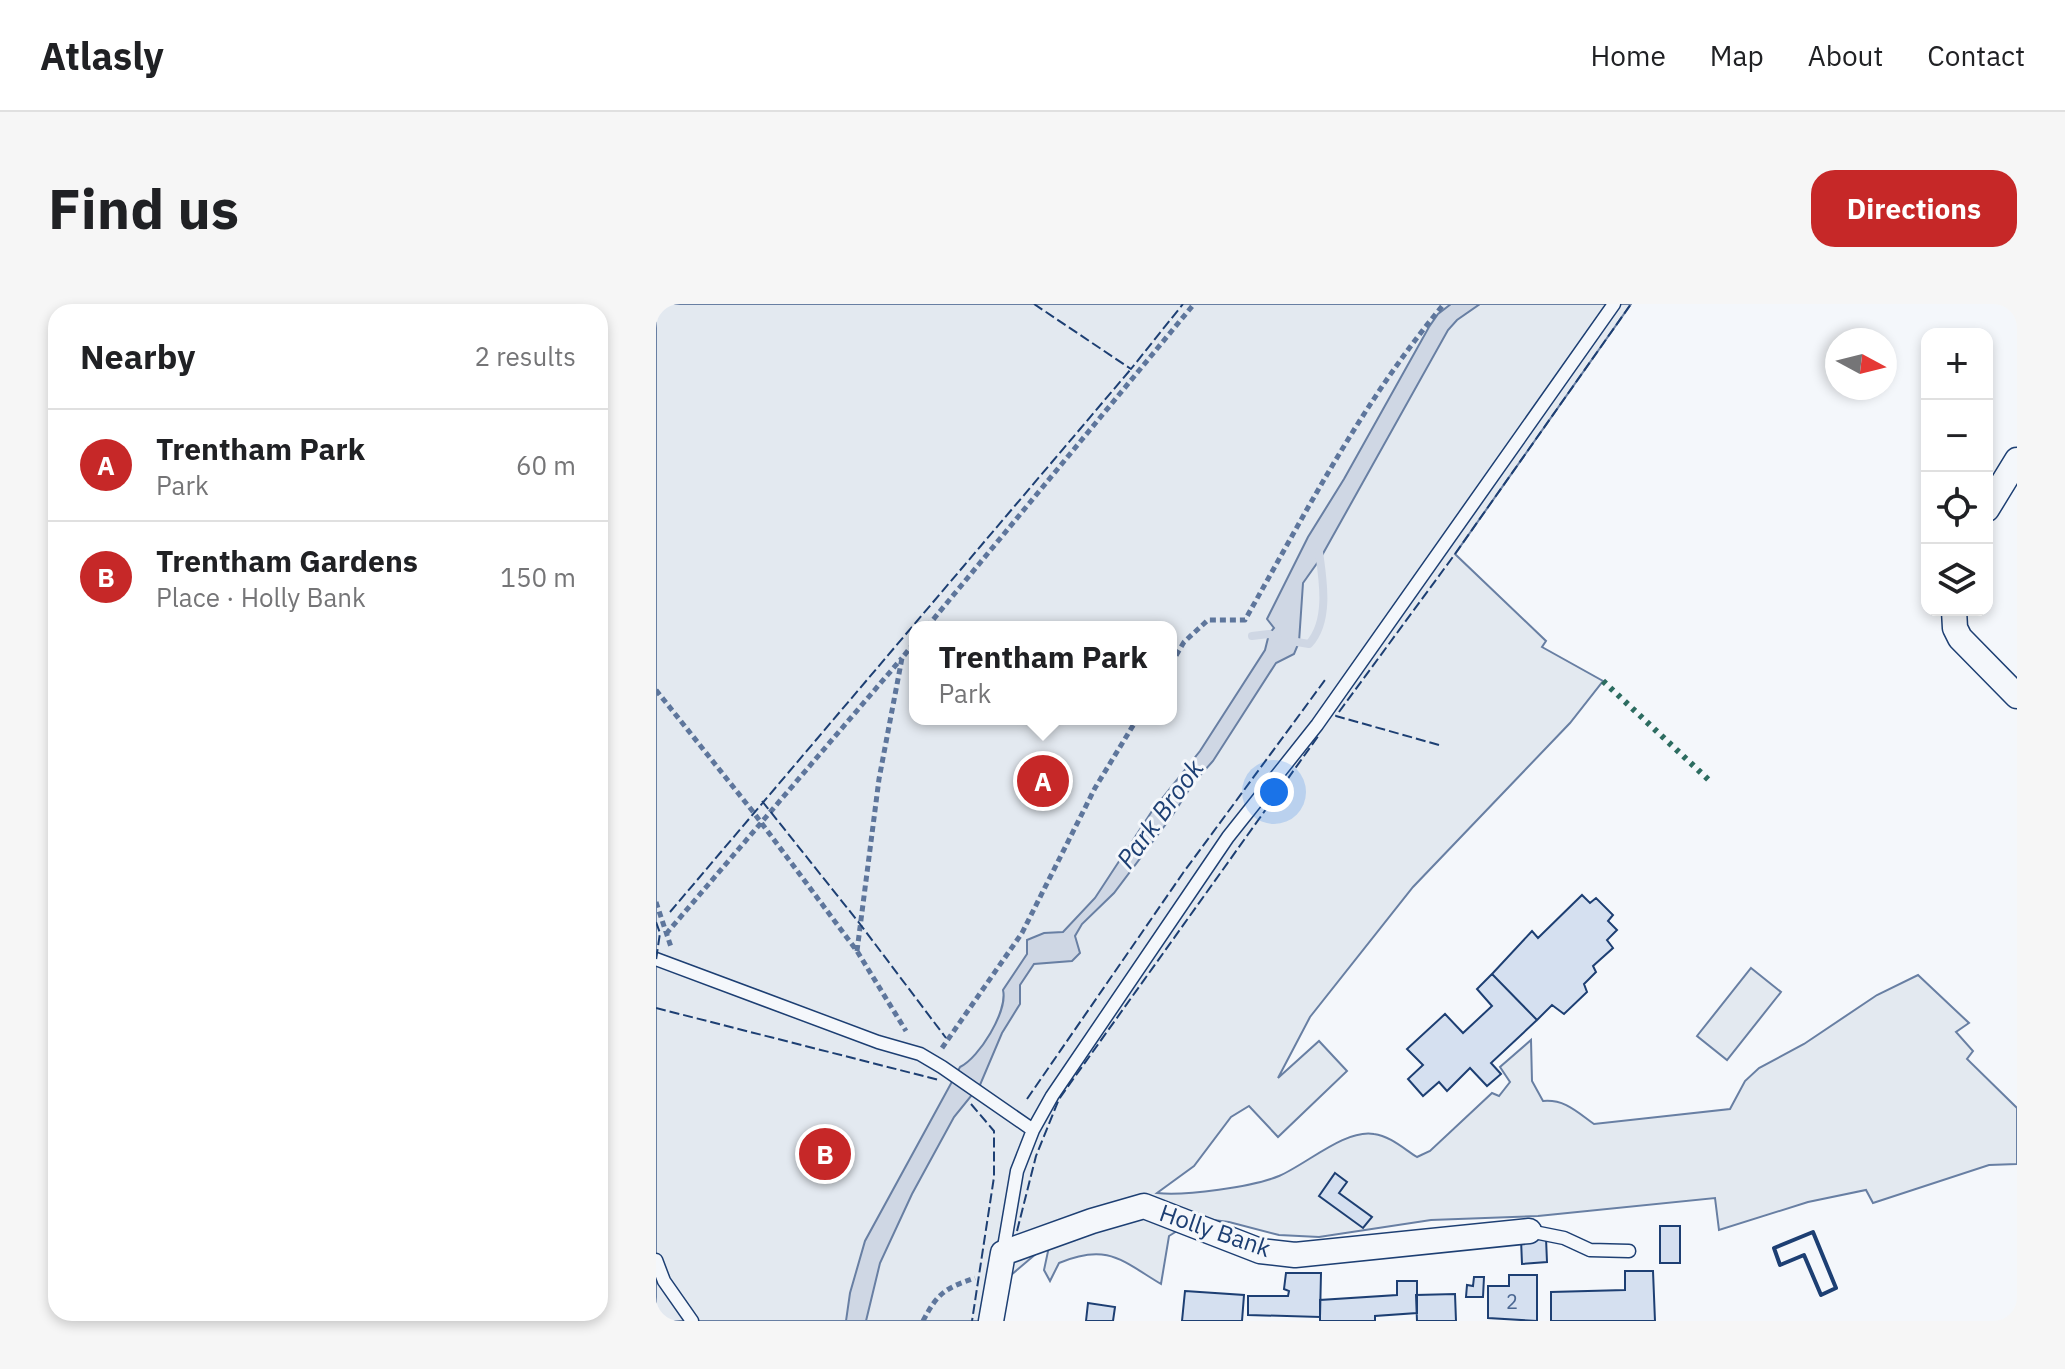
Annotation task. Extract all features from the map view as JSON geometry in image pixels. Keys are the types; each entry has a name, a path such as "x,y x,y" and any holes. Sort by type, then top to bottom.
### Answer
{"street":[{"path":"1993,499 2017,460"},
{"path":"1954,616 1960,638 2017,696"},
{"name":"Holly Bank","path":"1002,1264 1092,1221 1144,1206 1260,1251 1295,1255 1529,1231"},
{"path":"991,1321 1002,1264"}],"lane":[{"path":"1002,1264 1017,1171 1033,1130 1052,1096 1210,862 1317,725 1614,304"},
{"path":"656,959 878,1042 920,1054 1033,1130"},
{"path":"1529,1231 1564,1238 1590,1250 1629,1251"},
{"path":"656,1260 664,1281 692,1321"}],"path":[{"path":"932,621 1194,304"},
{"path":"1177,654 1184,642 1208,620 1245,620 1320,487 1406,349 1444,304"},
{"path":"666,934 909,649"},
{"path":"857,951 879,779 902,658"},
{"path":"656,690 857,951 920,1054"},
{"path":"933,1061 1022,933 1095,788 1133,725"},
{"path":"656,902 679,969"},
{"path":"923,1321 931,1306 948,1288 979,1277 1002,1264"}],"shaded area":[{"path":"656,304 1631,304 1455,554 1546,641 1542,647 1603,681 1570,723 1413,887 1310,1017 1278,1078 1319,1041 1347,1071 1278,1137 1249,1106 1231,1117 1194,1166 1157,1193 1201,1192 1267,1180 1290,1171 1339,1142 1363,1134 1386,1137 1417,1157 1430,1151 1492,1093 1499,1096 1510,1082 1500,1067 1531,1040 1532,1081 1543,1101 1564,1104 1594,1124 1730,1109 1745,1081 1759,1068 1804,1044 1877,995 1918,975 1969,1023 1956,1032 1973,1051 1967,1059 2017,1108 2017,1164 1989,1165 1873,1203 1866,1190 1808,1202 1719,1230 1715,1198 1538,1216 1431,1220 1319,1237 1279,1235 1229,1222 1198,1218 1169,1236 1161,1284 1113,1257 1090,1254 1059,1263 1050,1281 1044,1270 1050,1242 998,1286 985,1321 656,1321"},
{"path":"1751,968 1781,992 1727,1060 1697,1036"}],"water":[{"name":"Park Brook","path":"1451,304 1480,304 1448,330 1320,559 1303,583 1299,642 1294,654 1276,663 1213,761 1194,782 1114,893 1082,924 1075,936 1080,953 1072,961 1034,964 1020,985 1020,1004 1002,1033 980,1085 954,1117 912,1194 880,1263 866,1321 846,1321 850,1293 865,1241 960,1067 975,1054 997,1021 1003,990 1027,954 1027,940 1044,933 1063,932 1095,898 1152,811 1200,751 1265,650 1274,628 1267,619 1308,537 1429,327 1438,314"}],"building":[{"path":"1582,895 1590,903 1596,898 1613,915 1608,921 1617,930 1607,940 1613,948 1593,966 1596,972 1584,984 1587,992 1564,1014 1552,1005 1537,1020 1492,974 1532,931 1538,938"},
{"path":"1492,974 1537,1020 1491,1063 1501,1074 1487,1086 1470,1068 1447,1091 1439,1082 1423,1096 1408,1079 1423,1065 1407,1049 1445,1014 1463,1033 1492,1006 1477,989"},
{"path":"1335,1173 1347,1182 1339,1193 1372,1217 1363,1228 1319,1196"},
{"path":"1660,1226 1680,1226 1680,1263 1660,1263"},
{"path":"1546,1238 1547,1262 1522,1264 1521,1239"},
{"path":"1625,1271 1653,1271 1655,1321 1551,1321 1551,1292 1625,1290"},
{"path":"1286,1273 1321,1273 1320,1317 1248,1315 1248,1296 1288,1296 1289,1291 1284,1289"},
{"path":"1509,1275 1537,1275 1537,1321 1488,1318 1488,1286 1509,1286"},
{"path":"1474,1277 1484,1277 1483,1297 1466,1297 1467,1285 1473,1286"},
{"path":"1397,1281 1417,1281 1417,1313 1375,1316 1375,1321 1320,1321 1320,1300 1397,1295"},
{"path":"1185,1291 1244,1295 1242,1321 1182,1321"},
{"path":"1455,1294 1456,1321 1417,1321 1416,1295"},
{"path":"1088,1303 1115,1307 1113,1321 1086,1321"}],"waterway":[{"path":"1291,641 1309,644 1320,624 1323,600 1319,552"},
{"path":"1252,636 1269,634 1278,638"}],"hedge":[{"path":"1603,681 1712,783"}],"fence":[{"path":"1034,304 1131,369 1183,304"},
{"path":"1439,745 1336,716 1455,554 1631,304"},
{"path":"917,621 1131,369"},
{"path":"670,912 909,630"},
{"path":"1027,1099 1183,873 1325,680"},
{"path":"1017,1231 1036,1156 1059,1099 1319,735"},
{"path":"762,801 946,1038"},
{"path":"656,922 660,933 656,960"},
{"path":"656,1008 939,1080"},
{"path":"971,1104 994,1131 994,1177 972,1321"}],"wall":[{"path":"1813,1232 1836,1288 1821,1295 1804,1255 1780,1265 1774,1248 1813,1232"}],"place":[{"name":"Trentham Park","path":"1043,781"},
{"name":"Trentham Gardens","path":"825,1154"}]}
